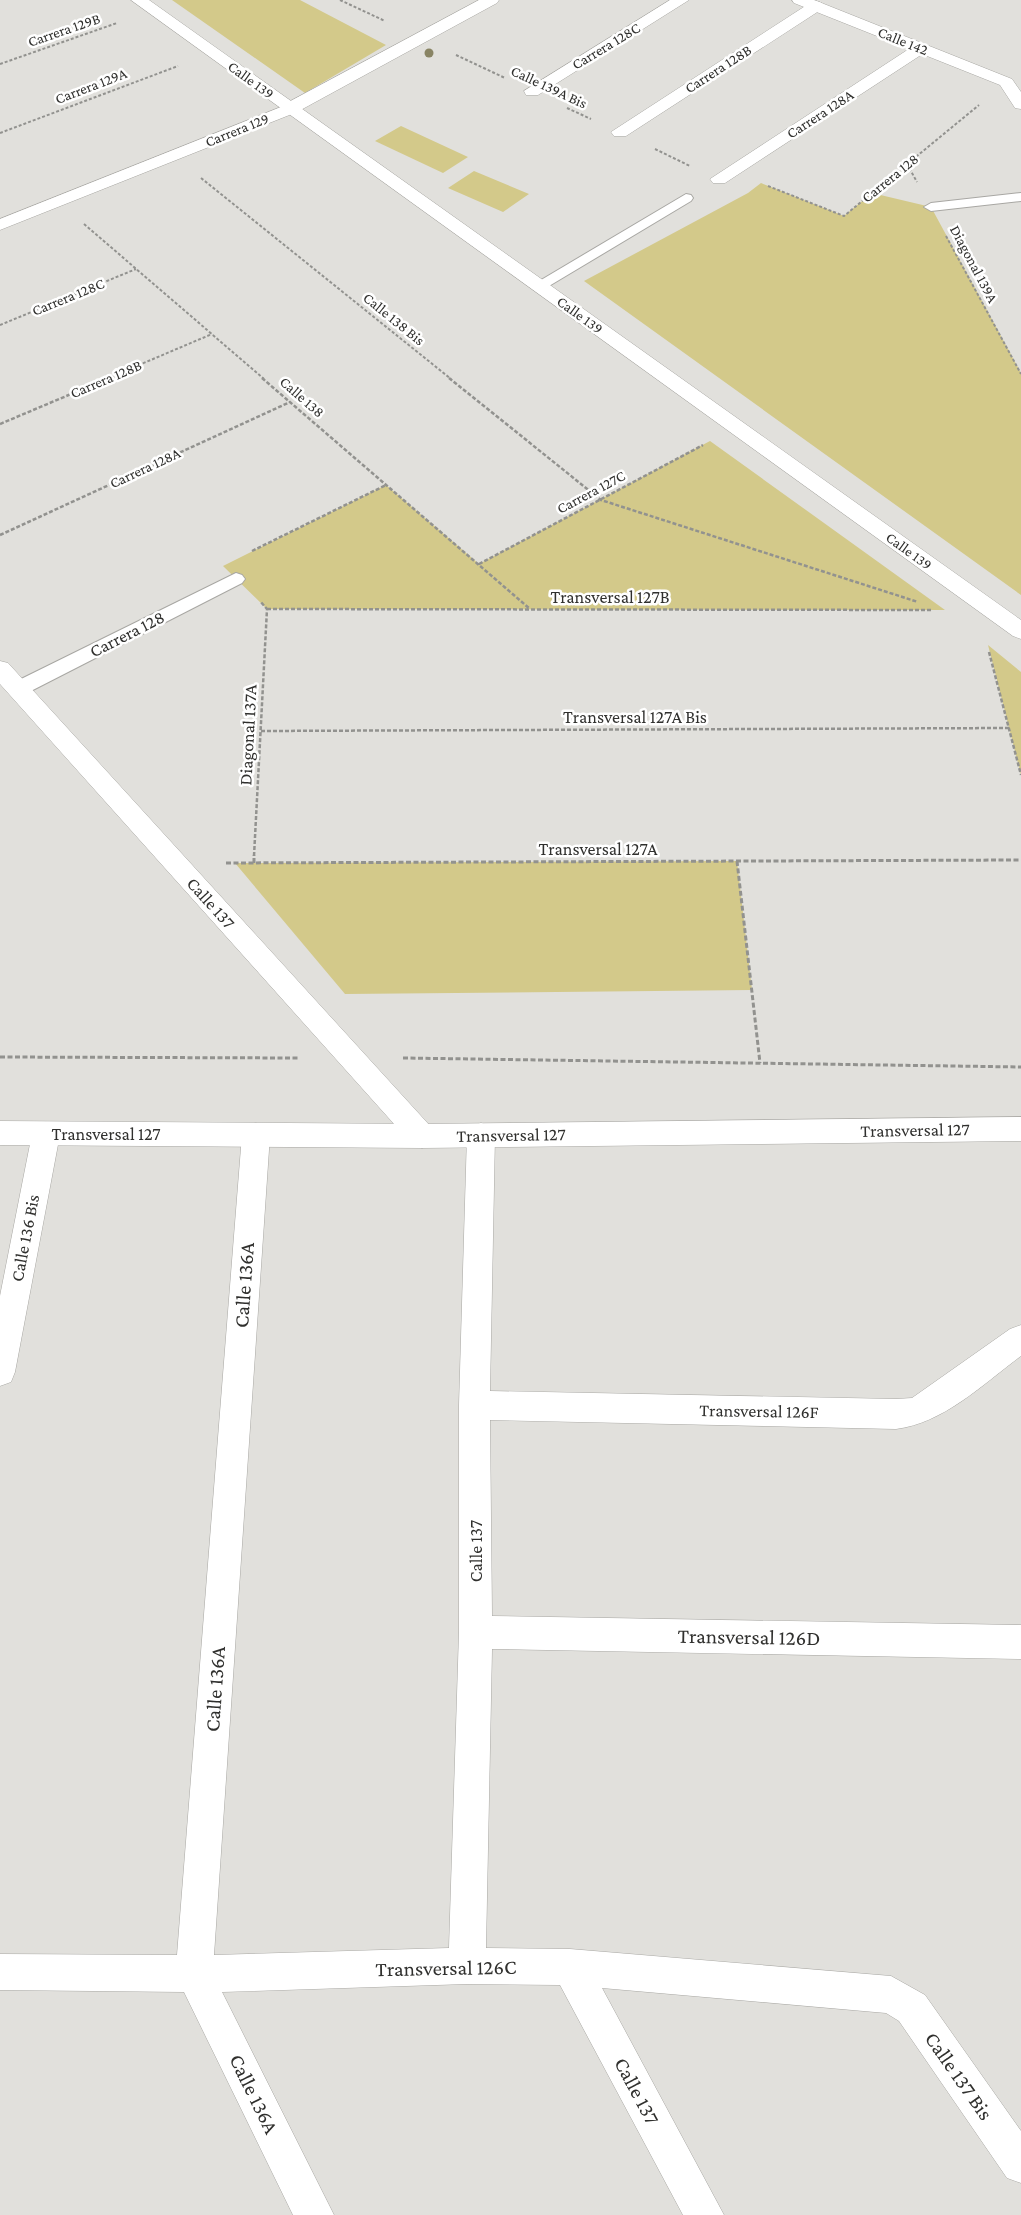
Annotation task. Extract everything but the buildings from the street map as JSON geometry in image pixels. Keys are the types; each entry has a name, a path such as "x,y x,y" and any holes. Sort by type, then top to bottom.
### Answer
{"street":[{"name":"Calle 139","path":"139,0 1021,631"},
{"name":"Carrera 129","path":"0,225 291,108 491,0"},
{"name":"Carrera 128C","path":"532,91 681,0"},
{"name":"Calle 142","path":"808,3 921,48 1014,79"},
{"name":"Carrera 128B","path":"620,132 808,3"},
{"name":"Carrera 128A","path":"719,179 921,48"},
{"path":"1014,79 1021,104"},
{"name":"Calle 137","path":"0,669 422,1136"},
{"name":"Transversal 127","path":"0,1133 481,1136 1021,1129"},
{"name":"Calle 136 Bis","path":"0,1372 46,1134"},
{"name":"Calle 136A","path":"256,1135 194,1974 314,2215"},
{"name":"Calle 137","path":"467,1966 476,1632 474,1405 481,1136"},
{"name":"Transversal 126F","path":"474,1405 886,1414 913,1412 929,1405 1021,1340"},
{"name":"Transversal 126D","path":"476,1632 1021,1642"},
{"name":"Transversal 126C","path":"0,1972 194,1974 467,1966 570,1967 891,1995"},
{"name":"Calle 137","path":"570,1967 704,2215"},
{"name":"Calle 137 Bis","path":"891,1995 912,2008 1021,2164"}],"lane":[{"path":"931,207 1021,197"},
{"path":"539,286 686,198"},
{"name":"Carrera 128","path":"18,689 236,579"}],"path":[{"name":"Calle 139A Bis","path":"340,0 748,193"},
{"name":"Carrera 129B","path":"0,64 121,22"},
{"name":"Carrera 129A","path":"0,133 181,65"},
{"name":"Carrera 128","path":"748,193 761,183 844,216 1014,79"},
{"name":"Calle 138 Bis","path":"173,156 601,500"},
{"name":"Diagonal 139A","path":"907,164 1021,374"},
{"name":"Calle 138","path":"58,202 530,609"},
{"name":"Carrera 128C","path":"0,325 136,269"},
{"name":"Carrera 128B","path":"0,424 212,334"},
{"name":"Carrera 128A","path":"0,535 290,402"},
{"name":"Carrera 127C","path":"479,564 710,441"},
{"path":"249,553 386,485"},
{"name":"Transversal 127B","path":"268,609 935,609 601,500"},
{"name":"Diagonal 137A","path":"254,863 268,609"},
{"path":"988,645 1021,775"},
{"name":"Transversal 127A Bis","path":"261,731 1009,728"},
{"name":"Transversal 127A","path":"176,864 1021,860"},
{"path":"738,861 760,1063"},
{"path":"0,1057 351,1058 1021,1067"}],"shaded area":[{"path":"172,0 300,0 386,45 305,93"},
{"path":"401,126 468,157 443,173 375,141"},
{"path":"474,171 529,194 503,212 448,188"},
{"path":"761,183 844,216 872,193 931,207 1021,373 1021,595 584,281 748,193"},
{"path":"710,441 945,610 267,609 223,566 386,485 479,564"},
{"path":"988,645 1021,672 1021,775"},
{"path":"737,861 752,990 345,994 235,863"}]}
